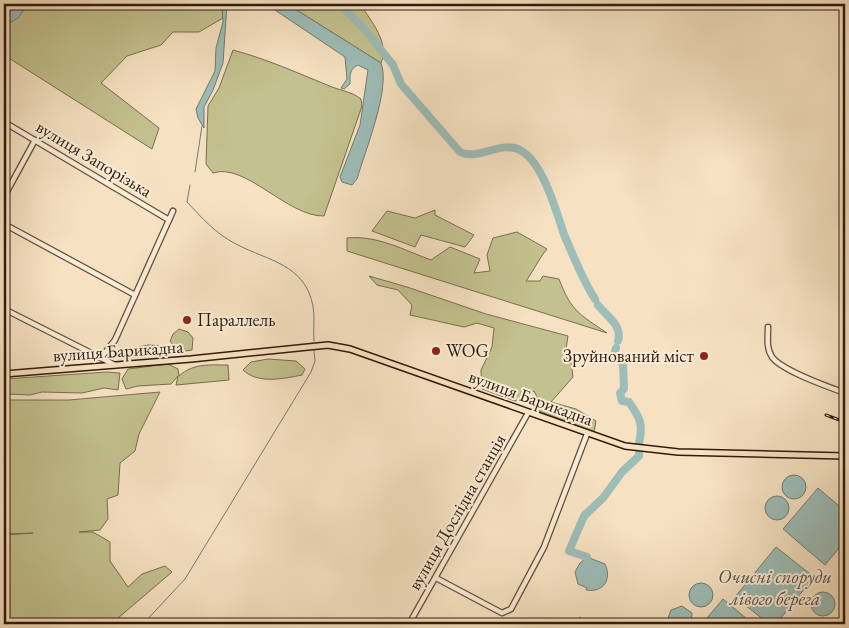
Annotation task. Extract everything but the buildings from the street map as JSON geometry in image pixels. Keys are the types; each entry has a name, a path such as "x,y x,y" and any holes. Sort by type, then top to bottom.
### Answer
{"main road":[{"name":"вулиця Барикадна","path":"4,374 328,345 350,349 625,446 678,452 845,456"}],"street":[{"name":"вулиця Запорізька","path":"4,122 169,220"},
{"path":"4,197 35,140"},
{"path":"101,358 115,340 173,211"},
{"path":"4,224 135,295"},
{"path":"4,309 115,365"},
{"path":"768,327 767,344 773,358 813,382 845,393"},
{"name":"вулиця Дослідна станція","path":"409,624 528,413"},
{"path":"436,578 502,613 511,608 544,547 587,434"}],"shaded area":[{"path":"28,4 222,4 223,18 199,32 173,32 161,45 127,56 101,83 159,128 152,149 4,55 4,26"},
{"path":"287,4 360,4 374,25 381,40 383,55 381,63"},
{"path":"233,50 271,62 351,93 361,99 362,106 324,216 310,214 296,208 239,175 225,172 213,173 206,164 208,106 219,88"},
{"path":"435,210 435,215 474,235 465,247 421,235 415,247 372,231 387,211 415,218"},
{"path":"517,232 547,249 526,281 540,281 543,276 559,279 563,290 577,311 607,333 347,251 347,238 380,241 431,260 450,247 480,259 474,273 490,271 487,255 493,238"},
{"path":"369,276 486,314 568,336 565,356 571,362 573,377 551,402 576,409 596,421 594,432 534,409 537,397 534,391 515,401 482,389 481,370 492,347 494,328 477,323 464,327 410,315 412,305 398,290 377,285"},
{"path":"179,329 188,332 193,338 192,350 179,352 170,341 173,334"},
{"path":"148,345 167,346 167,353 125,358 123,353 127,350"},
{"path":"268,359 296,361 305,369 302,375 271,379 256,377 243,370 251,362"},
{"path":"168,364 178,369 179,376 196,367 228,365 229,380 176,385 178,376 171,384 138,386 126,389 122,379 128,369"},
{"path":"107,372 120,373 118,390 104,388 82,393 42,392 30,395 7,394 4,379"},
{"path":"160,392 139,434 135,451 120,463 118,495 107,499 108,519 100,530 79,532 93,532 110,542 110,561 128,587 142,574 165,566 172,572 111,624 4,624 4,535 33,533 4,534 4,400 69,400"}],"water":[{"path":"4,4 28,4 18,18 4,26"},
{"path":"222,4 227,4 223,63 213,90 204,107 204,128 198,118 196,109 215,71 216,48 223,22"},
{"path":"266,4 287,4 381,63 383,88 376,120 357,179 352,185 342,182 340,177 360,125 368,70 358,65 355,67 351,73 350,84 344,89 341,88 347,79 345,57"},
{"path":"794,475 803,478 806,487 803,496 794,499 785,496 782,487 785,478"},
{"path":"818,488 845,511 845,541 825,565 783,529"},
{"path":"777,496 786,499 789,508 786,517 777,520 768,517 765,508 768,499"},
{"name":"Очисні споруди лівого берега","path":"776,547 814,577 776,624 769,624 735,597"},
{"path":"587,557 605,564 608,575 607,580 598,589 586,590 587,588 578,584 575,572 580,563"},
{"path":"701,583 710,586 713,595 710,604 701,607 692,604 689,595 692,586"},
{"path":"823,592 832,595 835,604 832,613 823,616 814,613 811,604 814,595"},
{"path":"723,599 753,624 702,624"},
{"path":"682,606 692,613 691,624 670,624 668,618 671,610"}],"waterway":[{"path":"340,4 366,31 393,65 401,84 460,152 474,154 505,147 520,150 528,156 536,166 548,189 565,237 595,299"},
{"path":"195,172 202,126"},
{"path":"190,185 187,202 216,231 236,244 284,266 294,272 302,281 309,292 313,306 314,341"},
{"path":"598,305 616,325 619,335 618,341"},
{"path":"616,348 614,355 623,364 624,389 620,393 622,401 629,402 640,422 639,444"},
{"path":"143,624 185,579 311,372 315,361 314,351"},
{"path":"587,557 569,551 584,516 603,498 622,472 639,456 639,451"},
{"path":"579,624 580,617"}],"railway":[{"path":"826,415 845,422"}],"place":[{"name":"Параллель","path":"187,320"},
{"name":"WOG","path":"436,351"},
{"name":"Зруйнований міст","path":"704,356"}]}
